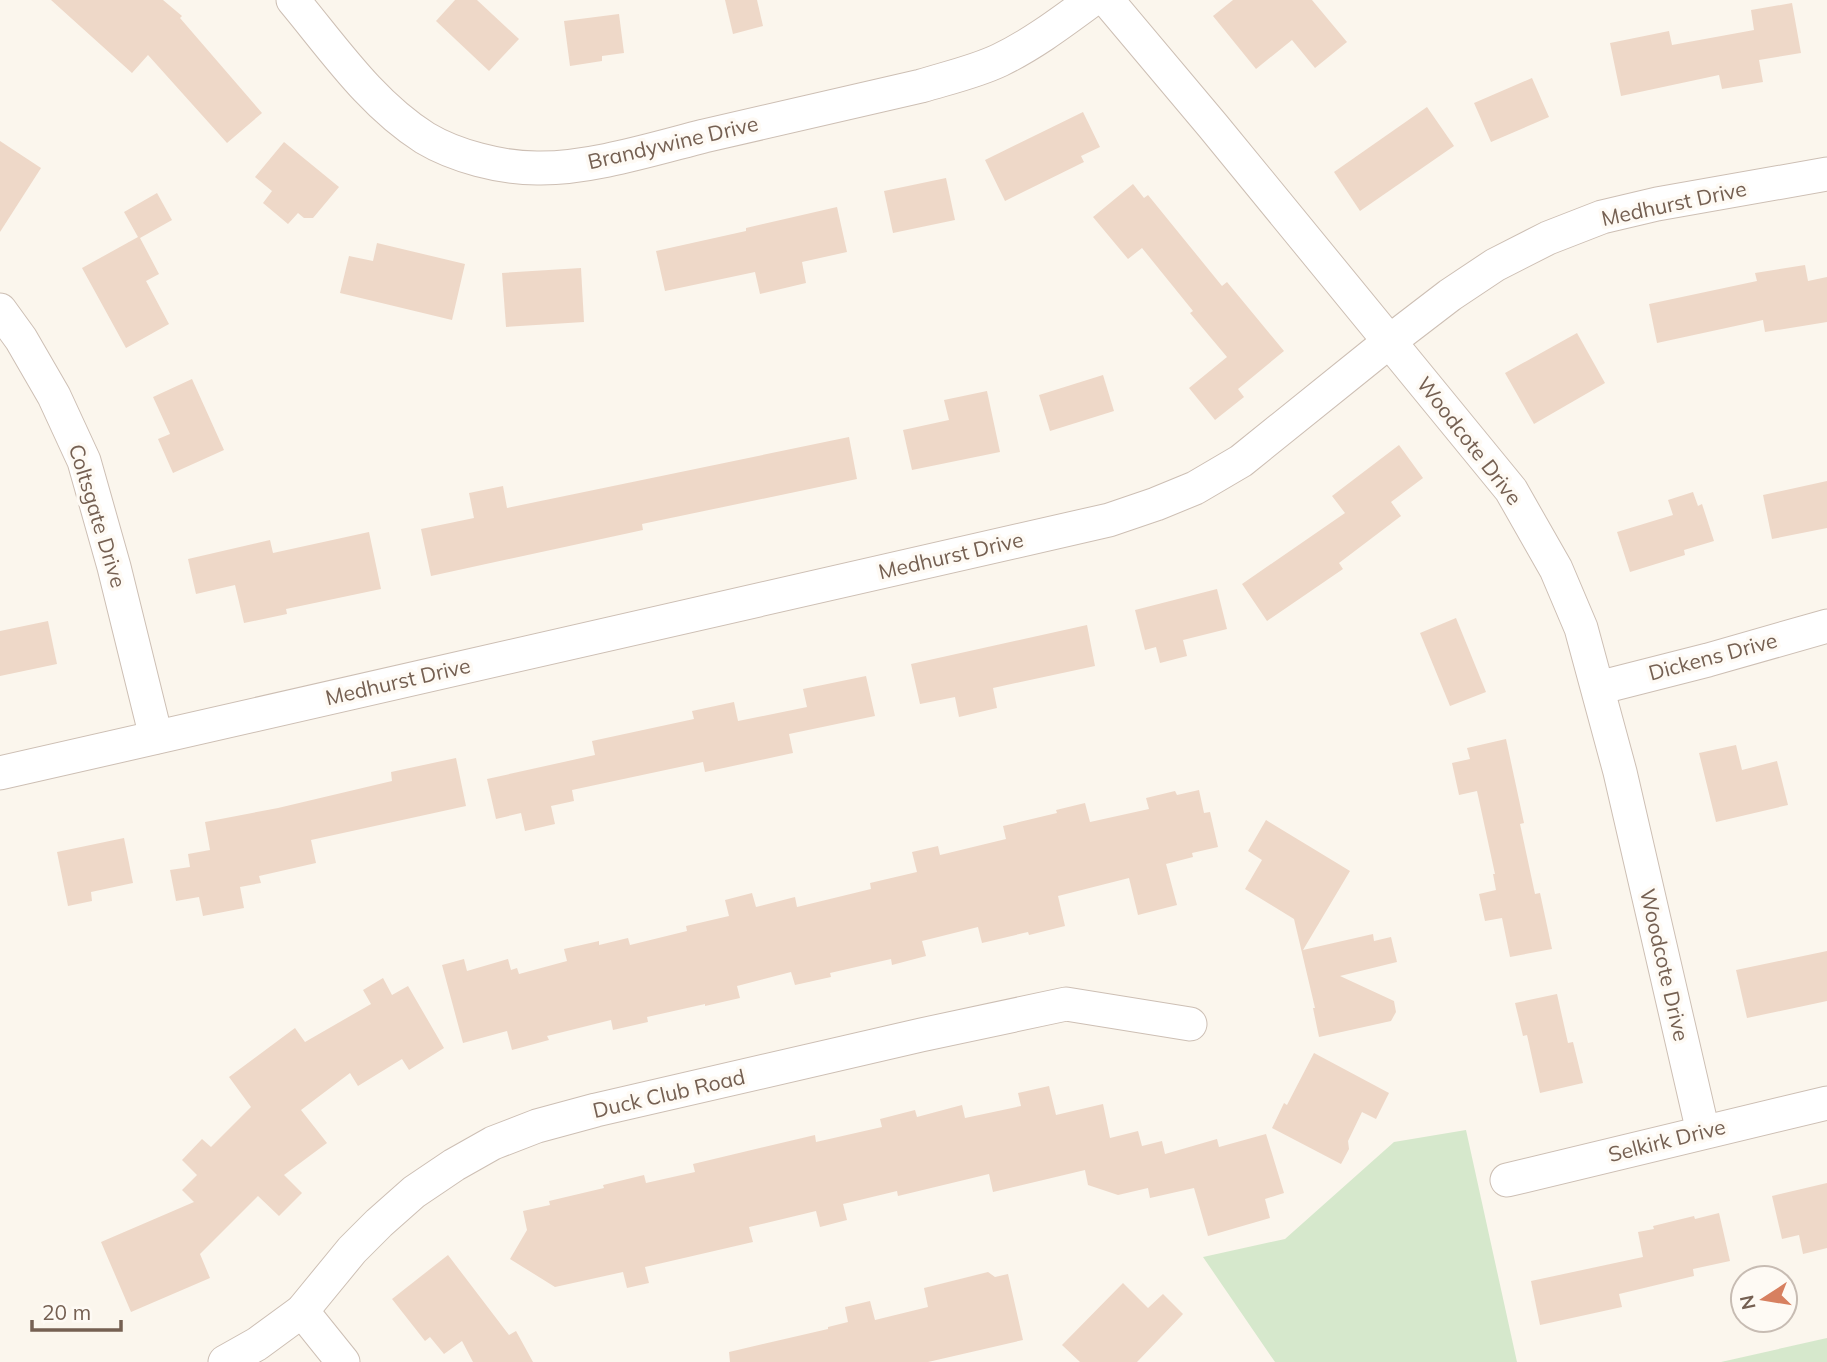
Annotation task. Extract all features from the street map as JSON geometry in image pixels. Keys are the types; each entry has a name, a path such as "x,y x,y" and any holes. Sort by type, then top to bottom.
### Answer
{"street":[{"name":"Brandywine Drive","path":"293,0 389,111 426,138 465,156 536,168 576,166 921,86 966,73 998,61 1043,36 1092,0"},
{"name":"Woodcote Drive","path":"1107,0 1511,490 1556,569 1580,628 1598,688 1703,1132"},
{"name":"Medhurst Drive","path":"0,773 1109,520 1195,488 1241,461 1450,295 1495,265 1548,238 1602,217 1657,204 1827,174"},
{"name":"Coltsgate Drive","path":"0,310 21,339 54,396 84,461 114,566 156,737"},
{"name":"Dickens Drive","path":"1598,688 1827,626"},
{"name":"Duck Club Road","path":"225,1362 257,1344 302,1311 352,1250 414,1192 493,1143 537,1126 911,1037 1066,1004 1190,1024"},
{"name":"Selkirk Drive","path":"1507,1180 1827,1102"},
{"path":"302,1311 343,1362"}],"green space":[{"path":"1466,1130 1517,1362 1275,1362 1203,1257 1285,1239 1394,1142"},
{"path":"1827,1338 1827,1362 1721,1362"}],"building":[{"path":"51,0 163,0 182,16 180,18 262,113 227,143 148,55 132,73"},
{"path":"455,0 477,0 519,39 489,71 436,21"},
{"path":"725,0 757,0 763,26 733,34"},
{"path":"1233,0 1312,0 1347,42 1315,68 1292,40 1256,69 1213,16"},
{"path":"1792,3 1801,53 1759,60 1763,82 1722,89 1719,75 1621,96 1610,43 1669,31 1672,45 1754,30 1751,10"},
{"path":"619,14 624,53 602,56 602,61 570,66 564,21"},
{"path":"1532,78 1549,117 1491,142 1474,103"},
{"path":"1427,107 1454,146 1360,211 1334,172"},
{"path":"1083,112 1100,147 1081,156 1084,162 1005,201 985,160"},
{"path":"0,141 41,168 0,232"},
{"path":"284,142 339,187 313,218 304,218 298,213 288,224 263,203 272,191 255,177"},
{"path":"946,178 955,220 893,233 884,191"},
{"path":"1133,184 1144,198 1148,195 1222,286 1227,282 1284,351 1238,389 1244,397 1215,420 1189,388 1227,357 1190,313 1193,311 1142,248 1128,259 1093,217"},
{"path":"157,193 172,220 140,238 159,274 146,281 169,324 126,348 82,268 138,237 124,212"},
{"path":"837,207 847,252 802,262 806,283 760,294 755,272 665,291 656,251"},
{"path":"377,243 465,264 452,320 340,293 349,256 373,261"},
{"path":"1805,265 1808,281 1827,277 1827,322 1765,332 1763,320 1657,343 1649,304 1757,281 1755,273"},
{"path":"581,268 584,322 506,327 502,273"},
{"path":"1577,333 1605,383 1534,424 1505,373"},
{"path":"1103,375 1114,411 1050,431 1039,395"},
{"path":"192,379 224,450 173,473 158,439 170,434 153,397"},
{"path":"987,391 1000,452 912,470 903,430 949,420 944,400"},
{"path":"849,437 857,479 642,524 643,530 431,576 421,529 474,518 469,493 503,486 507,508"},
{"path":"1399,445 1423,478 1391,502 1401,516 1339,563 1343,569 1267,621 1242,584 1345,513 1332,496"},
{"path":"1827,481 1827,528 1772,539 1763,495"},
{"path":"1693,492 1698,506 1702,504 1714,541 1684,550 1685,555 1630,572 1617,532 1673,515 1668,500"},
{"path":"369,532 381,589 286,609 287,614 244,623 235,585 196,594 188,559 270,540 273,553"},
{"path":"1217,589 1227,629 1183,640 1187,656 1160,663 1156,647 1145,650 1135,610"},
{"path":"1456,618 1486,692 1450,706 1420,633"},
{"path":"48,621 57,664 0,676 0,631"},
{"path":"1087,625 1095,666 993,688 997,708 959,717 955,697 920,704 911,664"},
{"path":"866,676 875,716 789,734 793,753 705,772 703,762 572,790 574,801 551,806 555,824 525,831 521,813 496,819 487,779 595,755 592,741 694,719 692,711 734,702 738,721 807,707 803,689"},
{"path":"1506,739 1524,823 1520,824 1535,894 1540,893 1552,949 1510,957 1502,918 1485,921 1479,894 1496,890 1477,791 1459,795 1452,763 1470,759 1467,748"},
{"path":"1736,745 1742,770 1777,761 1788,805 1716,822 1699,753"},
{"path":"456,758 466,806 311,840 316,863 259,876 261,883 240,887 244,908 203,916 199,897 176,901 170,870 190,867 188,854 210,850 205,822 392,781 391,772"},
{"path":"1199,790 1204,813 1210,812 1218,847 1192,853 1193,857 1166,864 1177,905 1138,915 1129,878 1058,896 1065,926 1029,935 1028,932 982,943 978,927 922,941 926,956 892,965 891,959 830,973 831,977 795,985 791,972 737,986 740,998 647,1017 648,1022 613,1030 611,1020 547,1036 549,1040 512,1050 507,1031 463,1043 442,965 464,959 467,971 508,959 511,970 517,968 519,974 567,961 564,949 628,938 630,945 687,931 686,926 729,916 725,900 752,893 756,907 795,897 797,907 871,889 870,883 917,872 912,852 938,846 940,855 1006,839 1003,826 1057,813 1056,810 1085,803 1090,822 1149,809 1146,798 1175,791 1177,795"},
{"path":"1266,820 1350,871 1303,950 1373,934 1374,941 1391,937 1397,962 1340,976 1394,1001 1396,1012 1391,1021 1319,1037 1294,919 1245,889 1262,860 1248,851"},
{"path":"124,838 133,883 91,892 92,901 68,906 57,852"},
{"path":"1827,951 1827,1001 1747,1018 1736,970"},
{"path":"383,978 392,995 408,986 444,1048 409,1070 402,1059 358,1086 350,1073 301,1110 327,1143 284,1175 302,1193 279,1216 258,1196 200,1254 210,1278 131,1312 101,1242 194,1202 182,1190 197,1175 182,1160 202,1139 211,1147 251,1107 229,1077 295,1028 305,1042 371,1004 363,990"},
{"path":"1557,994 1568,1043 1573,1042 1583,1083 1540,1093 1527,1035 1523,1036 1515,1003"},
{"path":"1314,1053 1389,1093 1376,1119 1362,1112 1348,1141 1349,1149 1341,1164 1272,1128"},
{"path":"1049,1086 1056,1115 1103,1104 1110,1138 1138,1131 1142,1146 1162,1141 1165,1154 1217,1139 1219,1147 1266,1134 1284,1193 1265,1199 1270,1218 1208,1236 1194,1188 1150,1198 1148,1188 1118,1195 1088,1185 1085,1170 993,1192 989,1174 898,1196 897,1191 843,1204 847,1220 820,1227 816,1211 749,1227 753,1242 645,1267 649,1283 627,1288 623,1272 555,1287 510,1259 527,1230 523,1211 550,1205 549,1201 644,1175 646,1183 695,1172 693,1164 815,1135 816,1142 882,1127 880,1119 915,1110 917,1117 962,1105 965,1118 1021,1106 1018,1093"},
{"path":"1827,1183 1827,1248 1803,1254 1799,1235 1782,1239 1772,1196"},
{"path":"1719,1213 1730,1261 1693,1269 1694,1276 1619,1294 1622,1307 1540,1325 1531,1281 1643,1257 1638,1232 1694,1216 1695,1219"},
{"path":"448,1255 509,1335 516,1331 533,1362 473,1362 462,1341 444,1354 430,1337 425,1341 392,1299"},
{"path":"988,1272 995,1277 1008,1274 1023,1340 928,1362 730,1362 729,1352 848,1322 845,1307 870,1301 875,1320 928,1307 924,1288"},
{"path":"1123,1283 1148,1308 1163,1294 1183,1314 1137,1362 1080,1362 1062,1345"}]}
